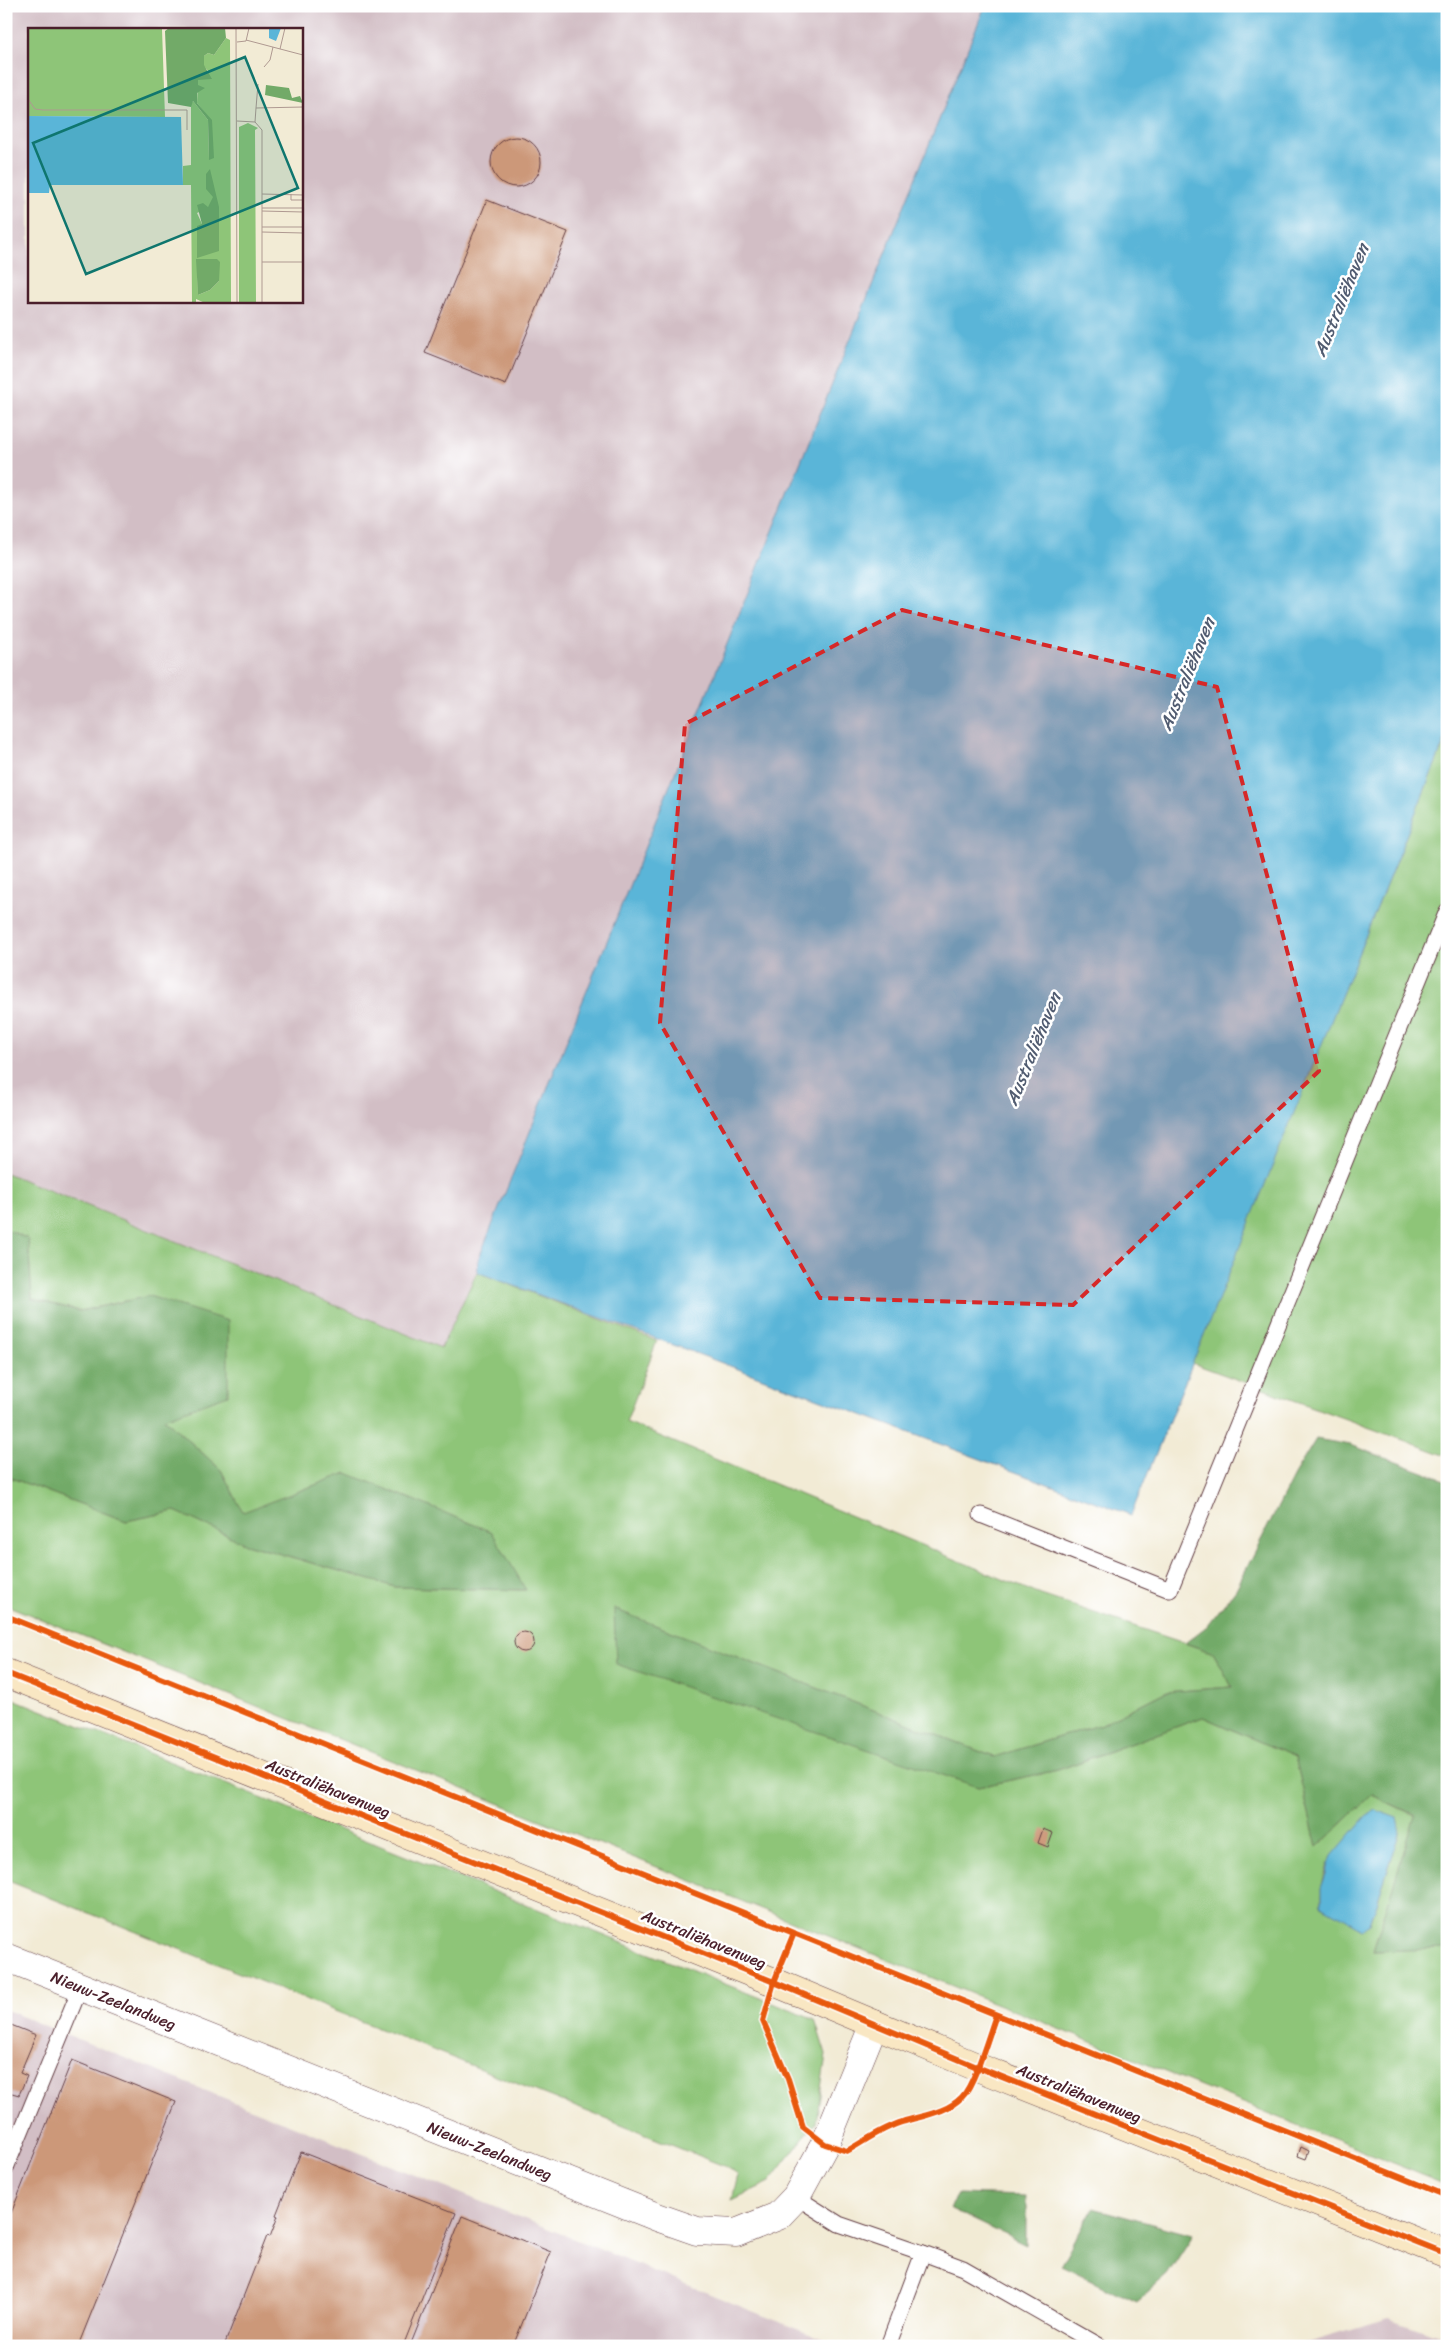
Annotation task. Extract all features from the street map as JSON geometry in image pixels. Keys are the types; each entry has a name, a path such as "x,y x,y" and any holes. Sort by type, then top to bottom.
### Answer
{"street":[{"name":"Australiëhavenweg","path":"6,1673 1447,2254"},
{"name":"Nieuw-Zeelandweg","path":"6,1956 657,2217 697,2231 736,2233 778,2216 796,2197 825,2144 874,2024"}],"lane":[{"path":"981,1515 1170,1590 1447,910"},
{"path":"6,2168 81,1986"},
{"path":"796,2197 840,2224 963,2268 1100,2346"},
{"path":"888,2346 923,2253"}],"highlighted area":[{"path":"902,610 1217,687 1319,1071 1073,1305 820,1298 660,1023 685,724"}],"shaded area":[{"path":"6,6 1053,6 476,1416 6,1290"},
{"path":"6,2010 839,2346 6,2346"},
{"path":"1389,2318 1447,2339 1447,2346 1294,2346"}],"green space":[{"path":"1447,735 1447,1456 1192,1363"},
{"path":"6,1173 441,1348 477,1272 657,1341 626,1422 1041,1595 1214,1653 1232,1687 1165,1692 1102,1724 994,1757 614,1609 978,1787 1058,1770 1203,1717 1295,1757 1317,1847 1372,1795 1416,1816 1373,1951 1447,1948 1447,2185 6,1605 6,1476 126,1521 175,1511 246,1544 395,1587 525,1590 347,1473 243,1513 221,1470 164,1418 149,1296 80,1311 32,1299 28,1239 6,1229","holes":["1366,1816 1400,1833 1370,1924 1342,1916 1321,1905 1325,1874 1334,1854"]},
{"path":"6,1229 28,1239 32,1299 80,1311 149,1296 228,1321 228,1395 164,1418 221,1470 243,1512 347,1473 492,1532 526,1590 395,1587 246,1544 175,1511 126,1521 6,1476"},
{"path":"1316,1439 1351,1445 1447,1481 1447,1948 1445,1949 1373,1951 1415,1815 1372,1795 1317,1847 1295,1757 1203,1717 1058,1770 978,1787 616,1664 614,1609 994,1757 1102,1724 1165,1692 1232,1687 1214,1653 1185,1643 1207,1626 1236,1589 1294,1475"},
{"path":"6,1696 815,2020 826,2055 816,2122 770,2182 732,2200 738,2175 724,2166 6,1880"},
{"path":"958,2194 1026,2196 1026,2245 949,2208"},
{"path":"1093,2208 1193,2235 1167,2275 1136,2302 1061,2266"}],"water":[{"name":"Australiëhaven","path":"985,6 1447,6 1447,735 1131,1515 477,1272 478,1260"},
{"path":"1375,1810 1397,1818 1400,1833 1370,1924 1362,1929 1321,1905 1321,1888 1332,1856 1366,1816"}],"building":[{"path":"516,137 525,139 536,148 541,162 539,171 530,182 516,187 507,185 496,176 491,162 493,153 502,142"},
{"path":"487,200 568,232 506,385 425,353"},
{"path":"524,1632 531,1635 534,1642 531,1649 524,1652 517,1649 514,1642 517,1635"},
{"path":"1043,1829 1053,1833 1048,1847 1038,1843"},
{"path":"6,2023 36,2035 20,2073 27,2076 19,2095 12,2093 6,2108"},
{"path":"72,2060 176,2102 78,2346 6,2346 6,2226"},
{"path":"1301,2147 1309,2151 1306,2159 1298,2156"},
{"path":"301,2152 456,2213 403,2346 224,2346 267,2236 270,2237 278,2216 276,2215"},
{"path":"462,2216 551,2252 513,2346 410,2346"}],"cycle path":[{"path":"6,1616 1447,2196"},
{"path":"6,1673 774,1982 977,2067 1447,2254"},
{"path":"794,1933 774,1982 763,2021 788,2079 803,2127 825,2144 847,2151 888,2128 941,2111 955,2103 967,2091 972,2081 996,2015"}]}
